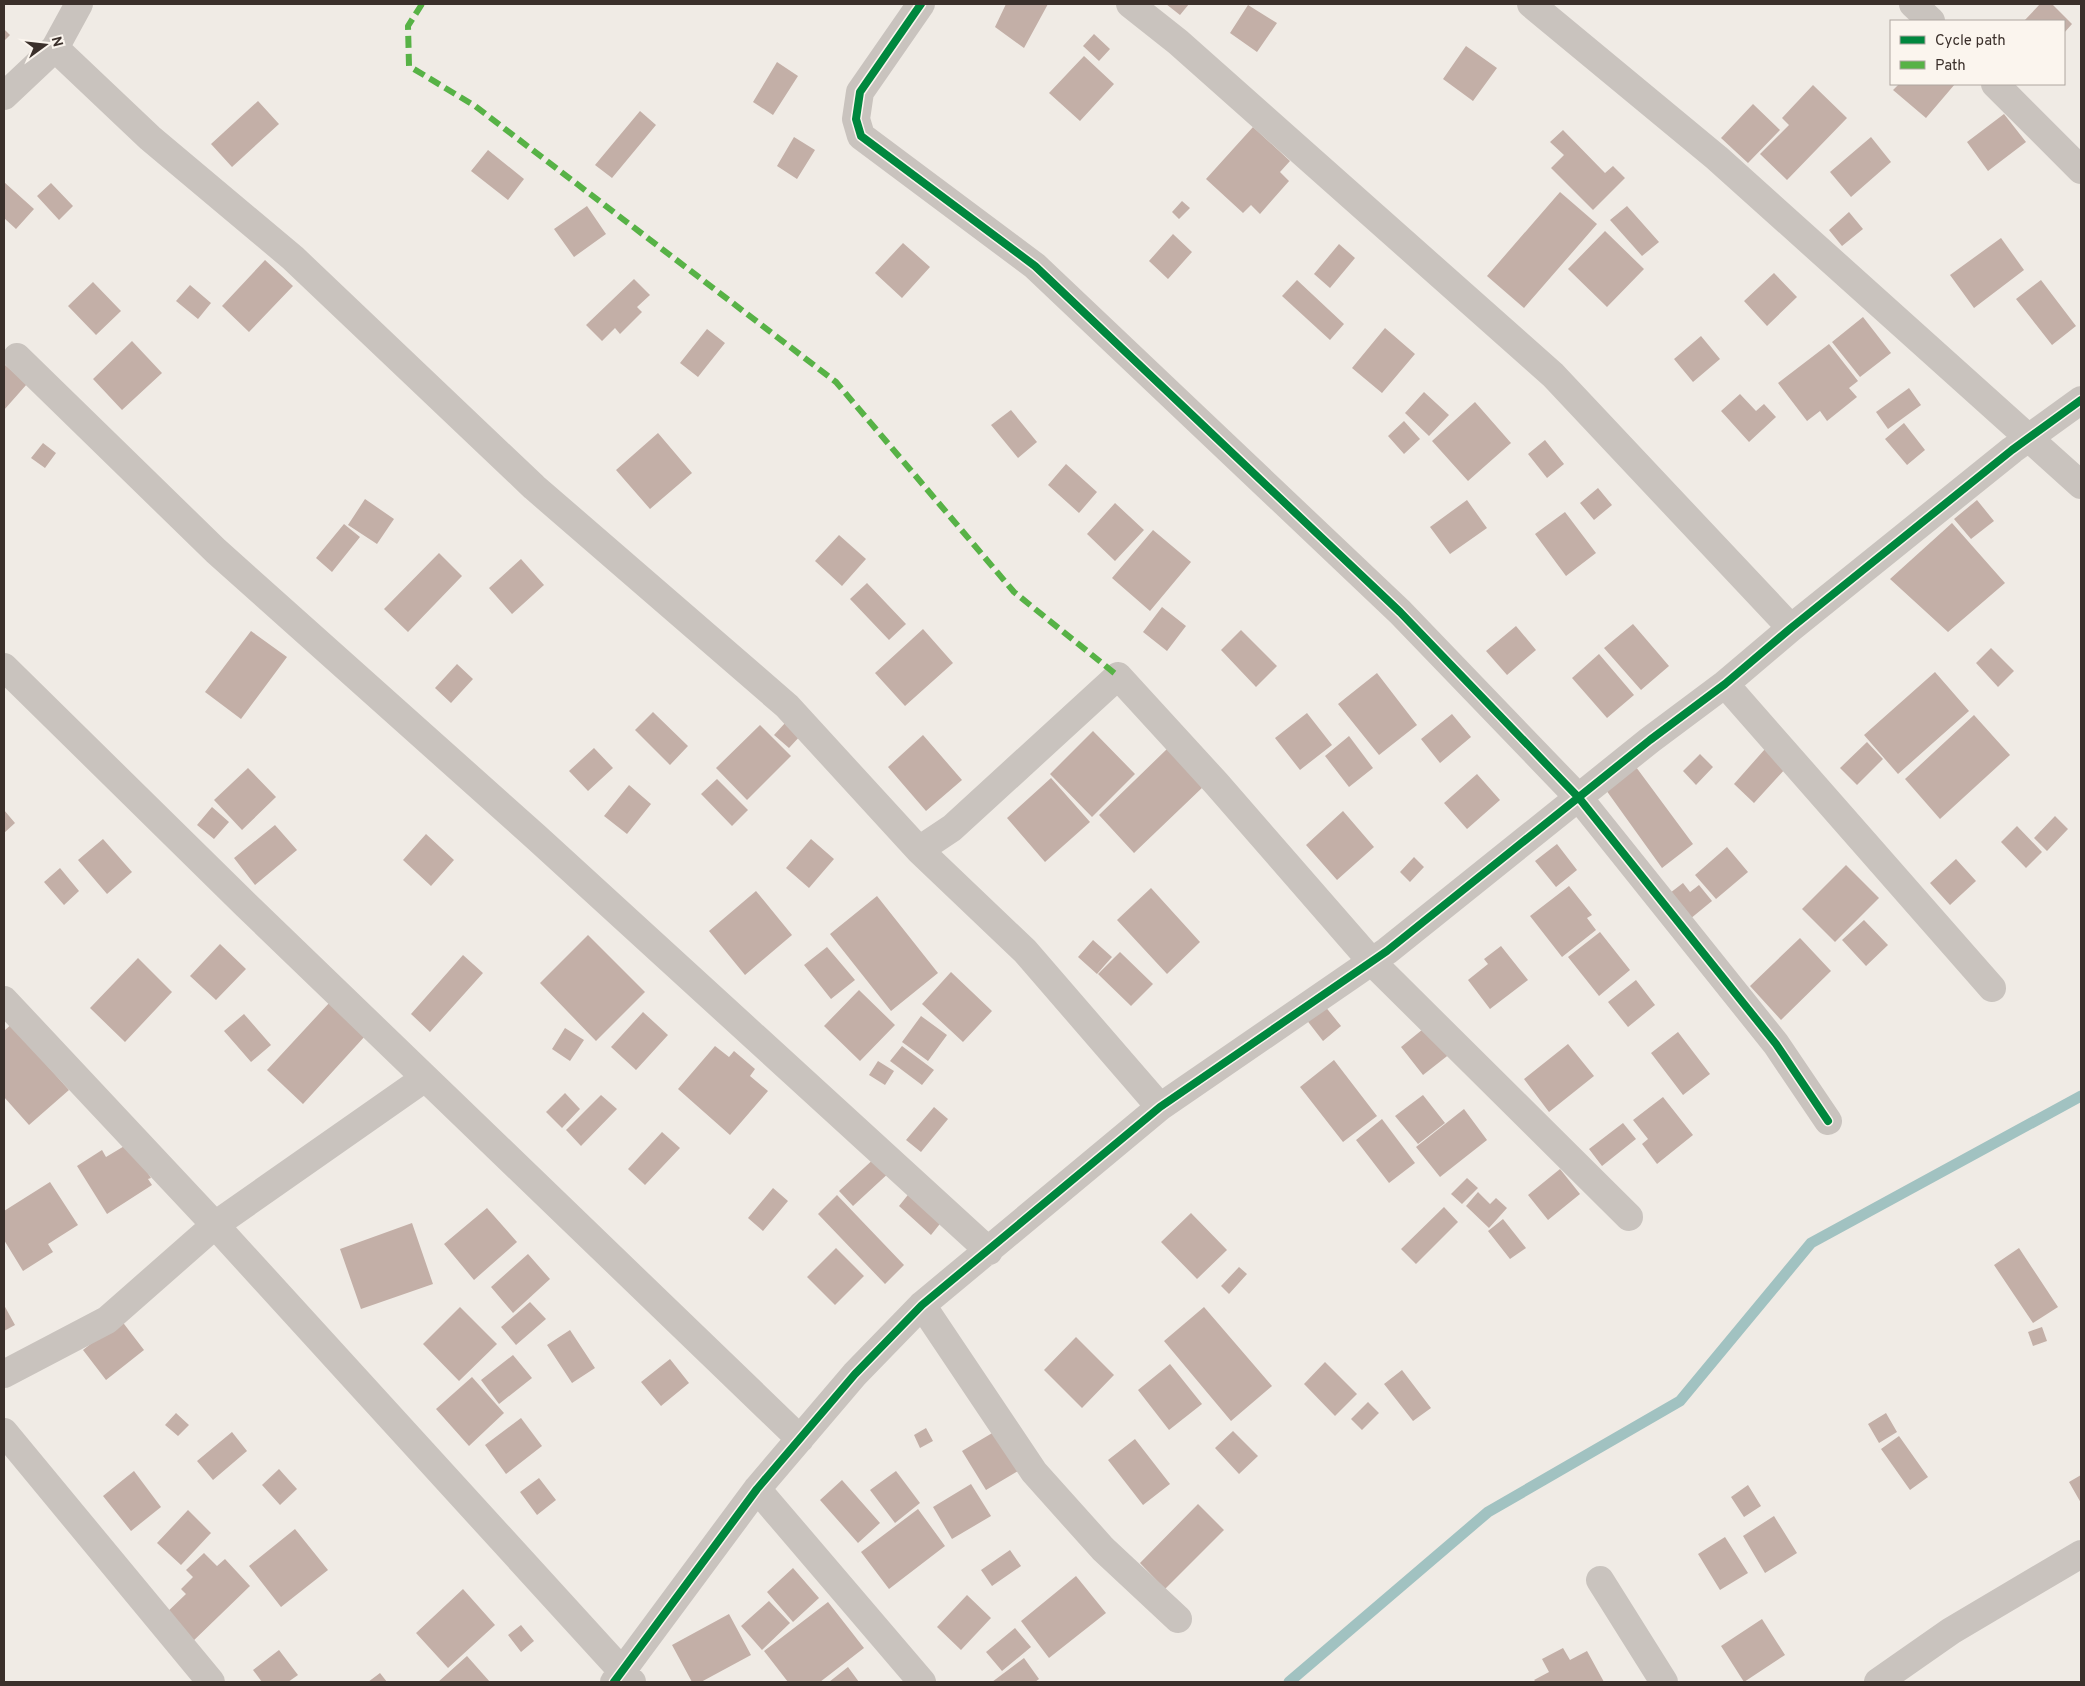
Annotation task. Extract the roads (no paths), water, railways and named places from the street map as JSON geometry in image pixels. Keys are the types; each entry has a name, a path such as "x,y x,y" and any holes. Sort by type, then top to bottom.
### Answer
{"street":[{"path":"4,96 55,48 79,4"},
{"path":"921,4 860,92 856,119 861,136 1035,266 1400,612 1579,798 1776,1044 1828,1121"},
{"path":"1130,4 1178,42 1553,376 1791,628"},
{"path":"1530,4 1717,158 2081,485"},
{"path":"1913,4 1930,20"},
{"path":"55,48 150,138 293,258 534,487 787,706 919,850 1025,951 1160,1107"},
{"path":"1996,85 2081,170"},
{"path":"17,357 216,551 544,844 988,1251"},
{"path":"4,1000 215,1225 623,1678 757,1489 855,1374 922,1305 1160,1107 1372,962 1725,684 1791,628 2029,438 2081,400"},
{"path":"4,667 425,1078 800,1439"},
{"path":"919,850 952,828 1118,676 1216,783 1372,962 1629,1217"},
{"path":"1725,684 1992,988"},
{"path":"4,1374 107,1320 215,1225 425,1078"},
{"path":"922,1305 1034,1472 1103,1549 1178,1619"},
{"path":"4,1432 212,1682"},
{"path":"757,1489 922,1682"},
{"path":"1878,1682 1950,1631 2081,1554"},
{"path":"1600,1580 1664,1682"}],"waterway":[{"path":"1289,1682 1488,1512 1680,1401 1811,1243 2081,1096"}]}
